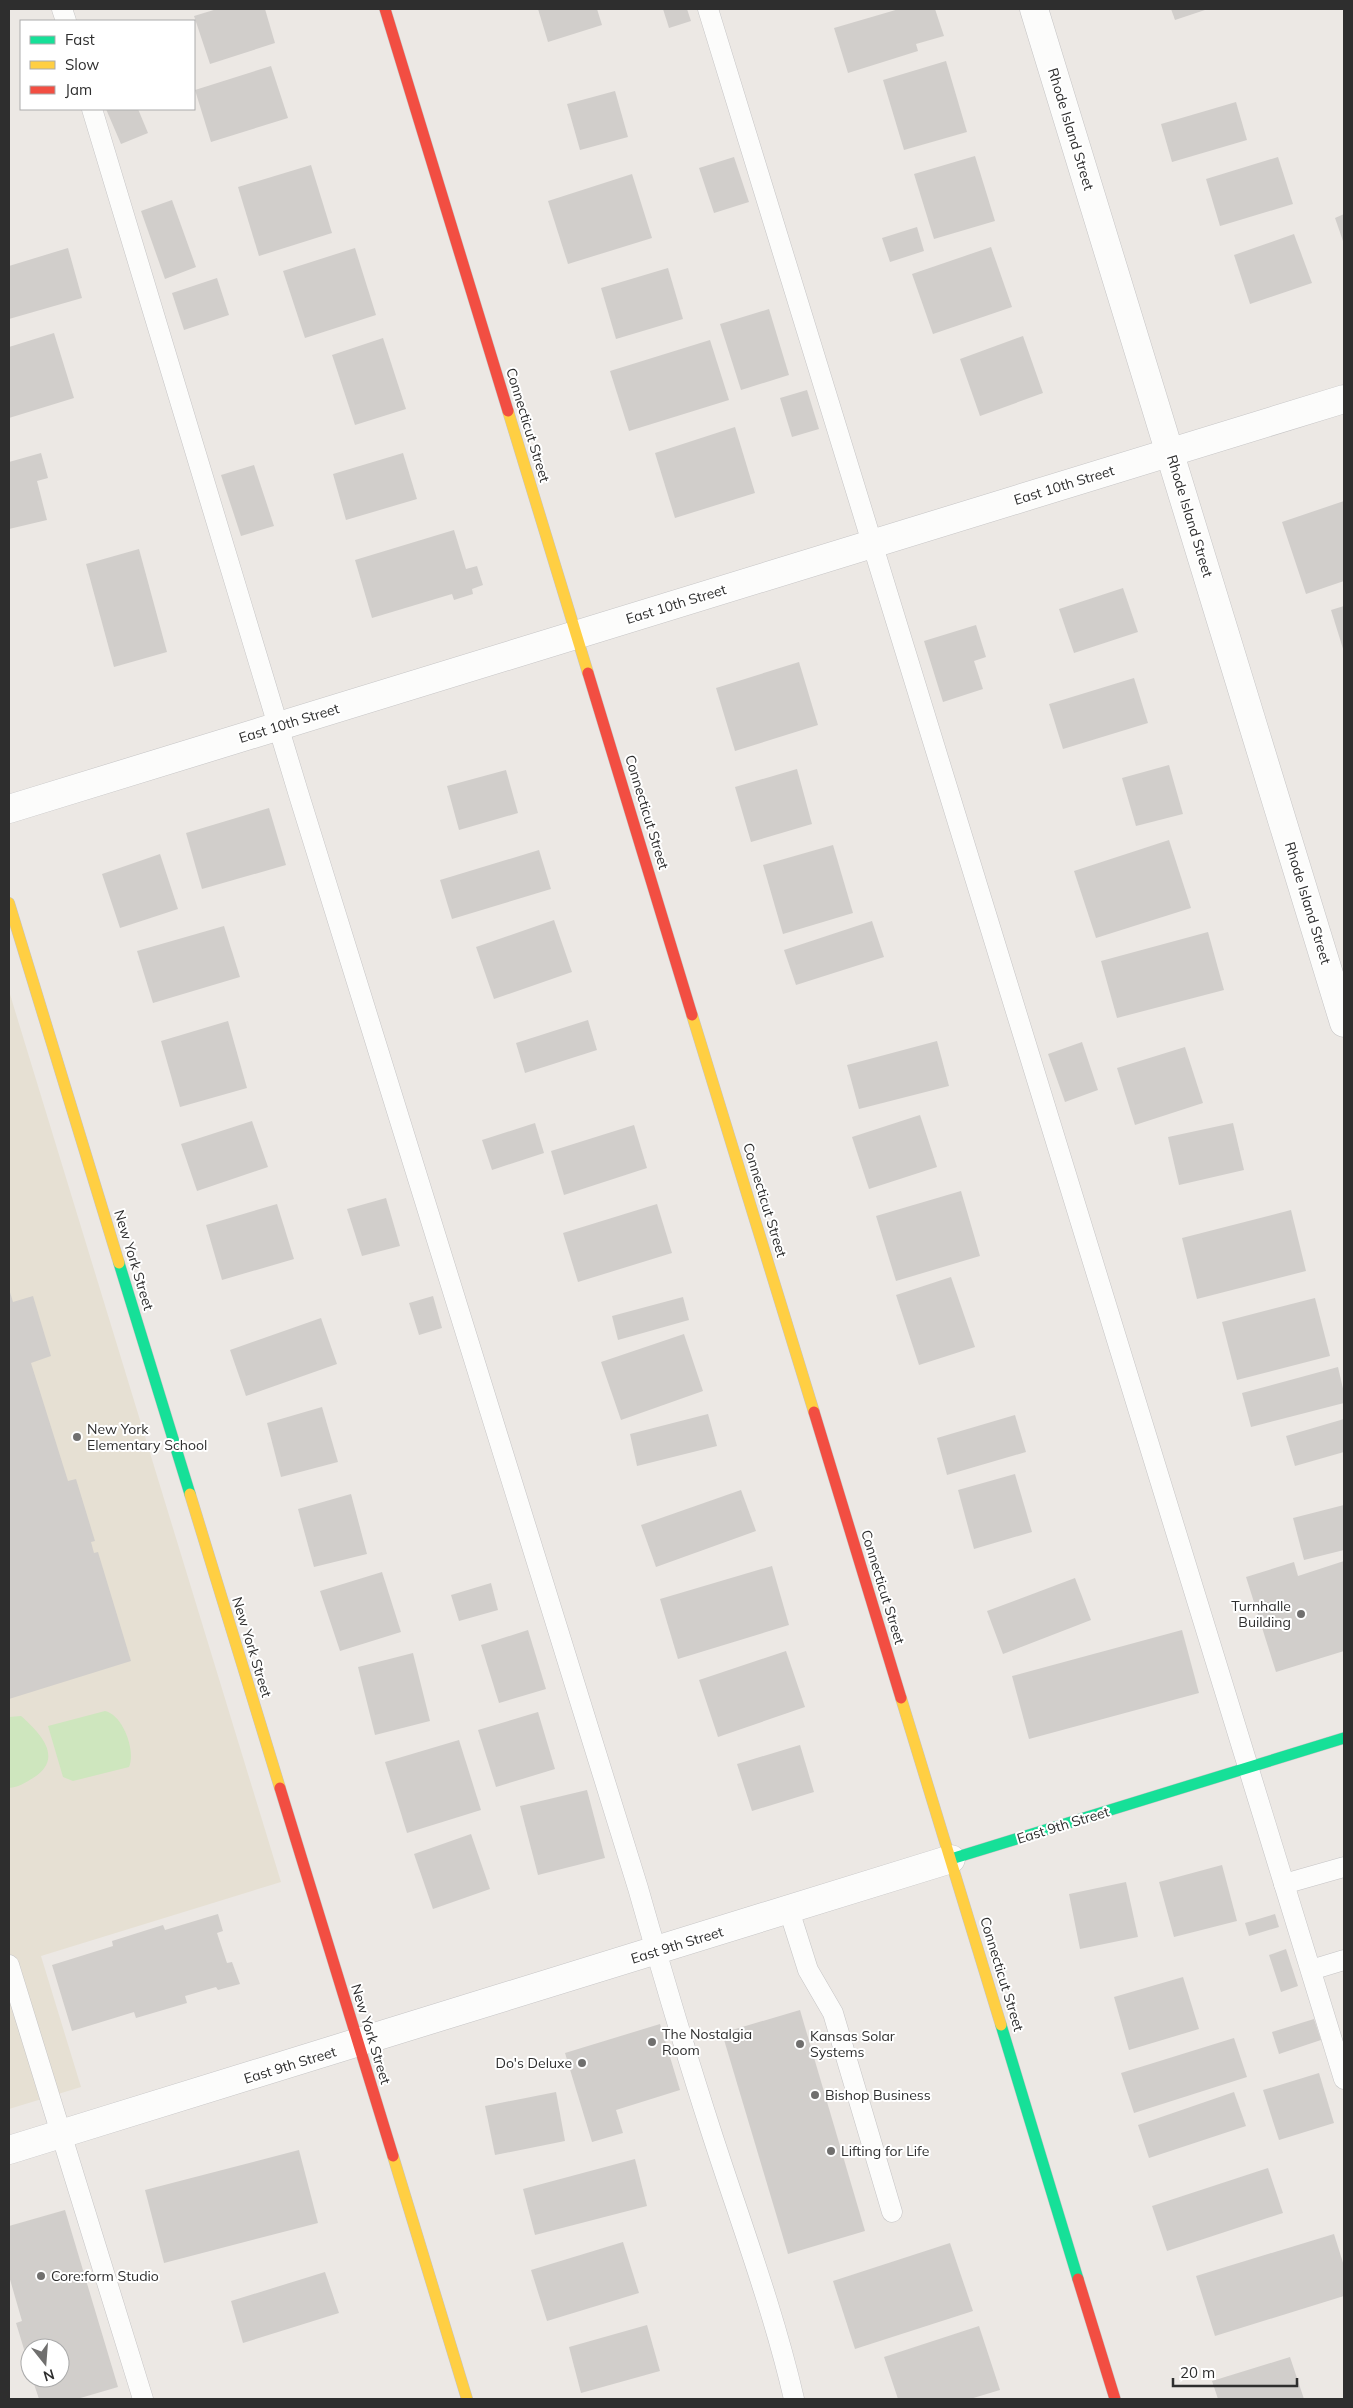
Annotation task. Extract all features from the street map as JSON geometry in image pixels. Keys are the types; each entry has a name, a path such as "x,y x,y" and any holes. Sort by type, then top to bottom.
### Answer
{"street":[{"name":"Connecticut Street","path":"385,9 1115,2399"},
{"name":"Rhode Island Street","path":"1034,9 1344,1023"},
{"name":"East 10th Street","path":"9,809 1344,399"},
{"name":"New York Street","path":"9,903 467,2399"},
{"name":"East 9th Street","path":"9,2150 358,2044 1344,1738"}],"lane":[{"path":"708,9 1344,2079"},
{"path":"92,110 279,726 711,2132 755,2258 784,2356 794,2399"},
{"path":"1284,1884 1344,1867"},
{"path":"789,1910 808,1970 833,2013 892,2212"},
{"path":"1311,1970 1344,1960"},
{"path":"9,1965 142,2399"}],"shaded area":[{"name":"New York Elementary School","path":"9,991 281,1882 41,1956 81,2087 9,2109"}],"green space":[{"path":"105,1711 117,1719 126,1735 131,1752 129,1767 73,1781 63,1777 48,1726"},
{"path":"21,1716 42,1738 48,1754 47,1762 42,1770 33,1778 19,1786 9,1788 9,1717"}],"building":[{"path":"217,9 265,9 275,43 210,64 194,16"},
{"path":"538,9 597,9 602,25 548,42"},
{"path":"663,9 687,9 691,21 669,28"},
{"path":"899,9 935,9 944,36 916,44 918,51 848,73 834,28"},
{"path":"1171,9 1208,9 1175,20"},
{"path":"946,61 967,132 904,150 883,80"},
{"path":"271,66 288,118 211,142 195,90"},
{"path":"615,91 628,137 580,150 567,104"},
{"path":"1236,102 1247,140 1172,162 1161,124"},
{"path":"106,110 138,110 148,133 121,144"},
{"path":"975,156 995,221 934,239 914,174"},
{"path":"734,157 749,202 714,213 699,168"},
{"path":"1278,157 1293,204 1220,226 1206,179"},
{"path":"311,165 332,233 259,256 238,187"},
{"path":"632,174 652,238 568,264 548,201"},
{"path":"172,200 196,267 165,279 141,211"},
{"path":"1344,214 1344,244 1335,218"},
{"path":"917,227 924,251 890,262 882,238"},
{"path":"1294,234 1312,283 1250,304 1234,255"},
{"path":"991,247 1012,307 933,334 912,274"},
{"path":"68,248 82,298 9,319 9,266"},
{"path":"355,248 376,315 305,338 283,271"},
{"path":"668,268 683,319 616,339 601,288"},
{"path":"217,278 229,315 184,330 172,293"},
{"path":"769,309 789,375 741,390 720,324"},
{"path":"54,333 74,398 9,418 9,347"},
{"path":"1023,336 1043,393 980,416 960,359"},
{"path":"383,338 406,409 355,425 332,355"},
{"path":"710,340 729,400 629,431 610,371"},
{"path":"807,390 819,429 792,437 780,398"},
{"path":"735,427 755,493 675,518 655,453"},
{"path":"41,453 48,478 37,481 47,520 9,529 9,462"},
{"path":"403,453 417,499 346,520 333,474"},
{"path":"254,465 274,526 241,536 221,475"},
{"path":"1344,501 1344,581 1306,594 1282,522"},
{"path":"454,530 466,569 477,566 483,585 472,589 473,594 454,600 452,594 372,618 355,560"},
{"path":"139,549 167,652 114,667 86,564"},
{"path":"1123,588 1138,632 1074,653 1059,609"},
{"path":"1344,606 1344,652 1331,610"},
{"path":"976,625 986,657 974,661 983,689 943,702 924,641"},
{"path":"799,662 818,725 735,751 716,688"},
{"path":"1134,678 1148,723 1063,749 1049,704"},
{"path":"1169,765 1183,814 1136,826 1122,778"},
{"path":"797,769 812,824 751,842 735,787"},
{"path":"506,770 518,813 459,830 447,786"},
{"path":"269,808 286,865 202,889 186,833"},
{"path":"1169,840 1191,908 1096,938 1074,871"},
{"path":"833,845 853,913 783,934 763,865"},
{"path":"539,850 551,889 452,919 440,880"},
{"path":"160,854 178,909 120,928 102,874"},
{"path":"554,920 572,972 494,999 476,947"},
{"path":"872,921 884,957 796,985 784,950"},
{"path":"224,926 240,977 153,1003 137,951"},
{"path":"1208,932 1224,990 1117,1018 1101,961"},
{"path":"588,1020 597,1050 525,1073 516,1043"},
{"path":"228,1021 247,1088 180,1107 161,1041"},
{"path":"937,1041 949,1086 859,1109 847,1065"},
{"path":"1082,1042 1098,1090 1065,1102 1048,1054"},
{"path":"1185,1047 1203,1103 1135,1125 1117,1068"},
{"path":"920,1115 937,1167 869,1189 852,1137"},
{"path":"252,1121 268,1167 197,1191 181,1144"},
{"path":"535,1123 544,1153 492,1170 482,1140"},
{"path":"1233,1123 1244,1170 1179,1185 1168,1137"},
{"path":"634,1125 647,1168 564,1195 551,1151"},
{"path":"961,1191 980,1256 896,1281 876,1216"},
{"path":"386,1198 400,1246 362,1256 347,1209"},
{"path":"277,1204 294,1259 222,1280 206,1225"},
{"path":"657,1204 672,1253 578,1282 563,1233"},
{"path":"1291,1210 1306,1271 1197,1299 1182,1238"},
{"path":"951,1277 975,1347 919,1365 896,1295"},
{"path":"9,1289 13,1302 33,1296 51,1356 31,1363 68,1481 76,1479 95,1541 91,1542 94,1553 98,1552 131,1661 9,1699"},
{"path":"433,1296 442,1328 419,1335 409,1303"},
{"path":"683,1297 689,1320 618,1340 612,1316"},
{"path":"1315,1298 1330,1356 1237,1380 1222,1322"},
{"path":"321,1318 337,1364 246,1396 230,1350"},
{"path":"684,1334 703,1391 621,1420 601,1362"},
{"path":"1338,1367 1344,1393 1344,1403 1251,1427 1242,1393"},
{"path":"322,1407 338,1462 281,1477 267,1423"},
{"path":"708,1414 717,1446 637,1466 630,1434"},
{"path":"1015,1415 1026,1452 947,1475 937,1438"},
{"path":"1344,1419 1344,1452 1295,1466 1286,1436"},
{"path":"1015,1474 1032,1532 974,1549 958,1490"},
{"path":"741,1490 756,1531 656,1567 641,1525"},
{"path":"351,1494 367,1554 314,1567 298,1509"},
{"path":"1344,1505 1344,1550 1304,1560 1293,1518"},
{"name":"Turnhalle Building","path":"1344,1561 1344,1651 1276,1672 1246,1577 1294,1562 1298,1576"},
{"path":"772,1566 789,1625 678,1659 660,1599"},
{"path":"382,1572 401,1632 340,1651 320,1591"},
{"path":"1075,1578 1091,1620 1003,1654 987,1611"},
{"path":"491,1583 498,1610 459,1621 451,1595"},
{"path":"528,1630 546,1689 499,1703 481,1645"},
{"path":"1182,1630 1199,1693 1029,1739 1012,1676"},
{"path":"786,1651 805,1707 718,1737 699,1680"},
{"path":"413,1653 430,1721 375,1735 358,1667"},
{"path":"538,1712 555,1769 496,1787 478,1730"},
{"path":"459,1740 481,1810 407,1833 385,1762"},
{"path":"800,1745 814,1792 752,1811 737,1764"},
{"path":"587,1790 605,1858 538,1875 520,1806"},
{"path":"471,1834 490,1889 433,1909 414,1854"},
{"path":"1222,1865 1237,1921 1174,1937 1159,1882"},
{"path":"1126,1882 1138,1937 1080,1949 1069,1894"},
{"path":"218,1914 223,1931 217,1933 227,1963 232,1962 240,1984 218,1990 216,1987 185,1996 187,2003 136,2018 134,2012 72,2031 52,1965 113,1946 112,1941 163,1925 165,1930"},
{"path":"1275,1914 1279,1927 1249,1936 1245,1923"},
{"path":"1286,1949 1298,1986 1281,1992 1269,1955"},
{"path":"1183,1977 1199,2029 1129,2050 1114,1997"},
{"path":"800,2010 865,2231 788,2254 722,2033"},
{"path":"1314,2019 1321,2040 1279,2054 1272,2032"},
{"path":"660,2024 680,2090 616,2110 623,2133 592,2142 565,2053"},
{"path":"1234,2038 1247,2077 1134,2113 1121,2073"},
{"path":"1319,2073 1334,2123 1279,2140 1263,2090"},
{"path":"556,2092 565,2141 495,2155 485,2106"},
{"path":"1234,2092 1246,2126 1149,2158 1138,2125"},
{"path":"299,2150 318,2223 164,2263 145,2190"},
{"path":"635,2159 647,2206 535,2235 523,2189"},
{"path":"1268,2168 1283,2213 1167,2251 1152,2206"},
{"path":"65,2210 118,2387 77,2399 39,2399 35,2388 70,2388 70,2338 21,2338 16,2323 22,2321 9,2276 9,2226"},
{"path":"1334,2234 1344,2266 1344,2296 1215,2336 1196,2276"},
{"path":"623,2242 639,2293 547,2321 531,2270"},
{"path":"950,2243 973,2311 855,2349 833,2281"},
{"path":"325,2272 339,2313 243,2343 231,2301"},
{"path":"647,2325 660,2371 581,2393 569,2347"},
{"path":"979,2326 1000,2390 970,2399 898,2399 884,2357"},
{"path":"1290,2357 1304,2399 1218,2399 1212,2381"}],"traffic: fast":[{"path":"119,1263 190,1494"},
{"path":"951,1859 1344,1738"},
{"path":"1001,2025 1078,2279"}],"traffic: slow":[{"path":"508,411 588,673"},
{"path":"9,903 119,1263"},
{"path":"692,1015 814,1412"},
{"path":"190,1494 280,1788"},
{"path":"901,1698 1001,2025"},
{"path":"393,2156 467,2399"}],"traffic: jam":[{"path":"385,9 508,411"},
{"path":"588,673 692,1015"},
{"path":"814,1412 901,1698"},
{"path":"280,1788 393,2156"},
{"path":"1078,2279 1115,2399"}],"place":[{"name":"New York Elementary School","path":"77,1437"},
{"name":"Turnhalle Building","path":"1301,1614"},
{"name":"The Nostalgia Room","path":"652,2042"},
{"name":"Kansas Solar Systems","path":"800,2044"},
{"name":"Do's Deluxe","path":"582,2063"},
{"name":"Bishop Business","path":"815,2095"},
{"name":"Lifting for Life","path":"831,2151"},
{"name":"Core:form Studio","path":"41,2276"}]}
